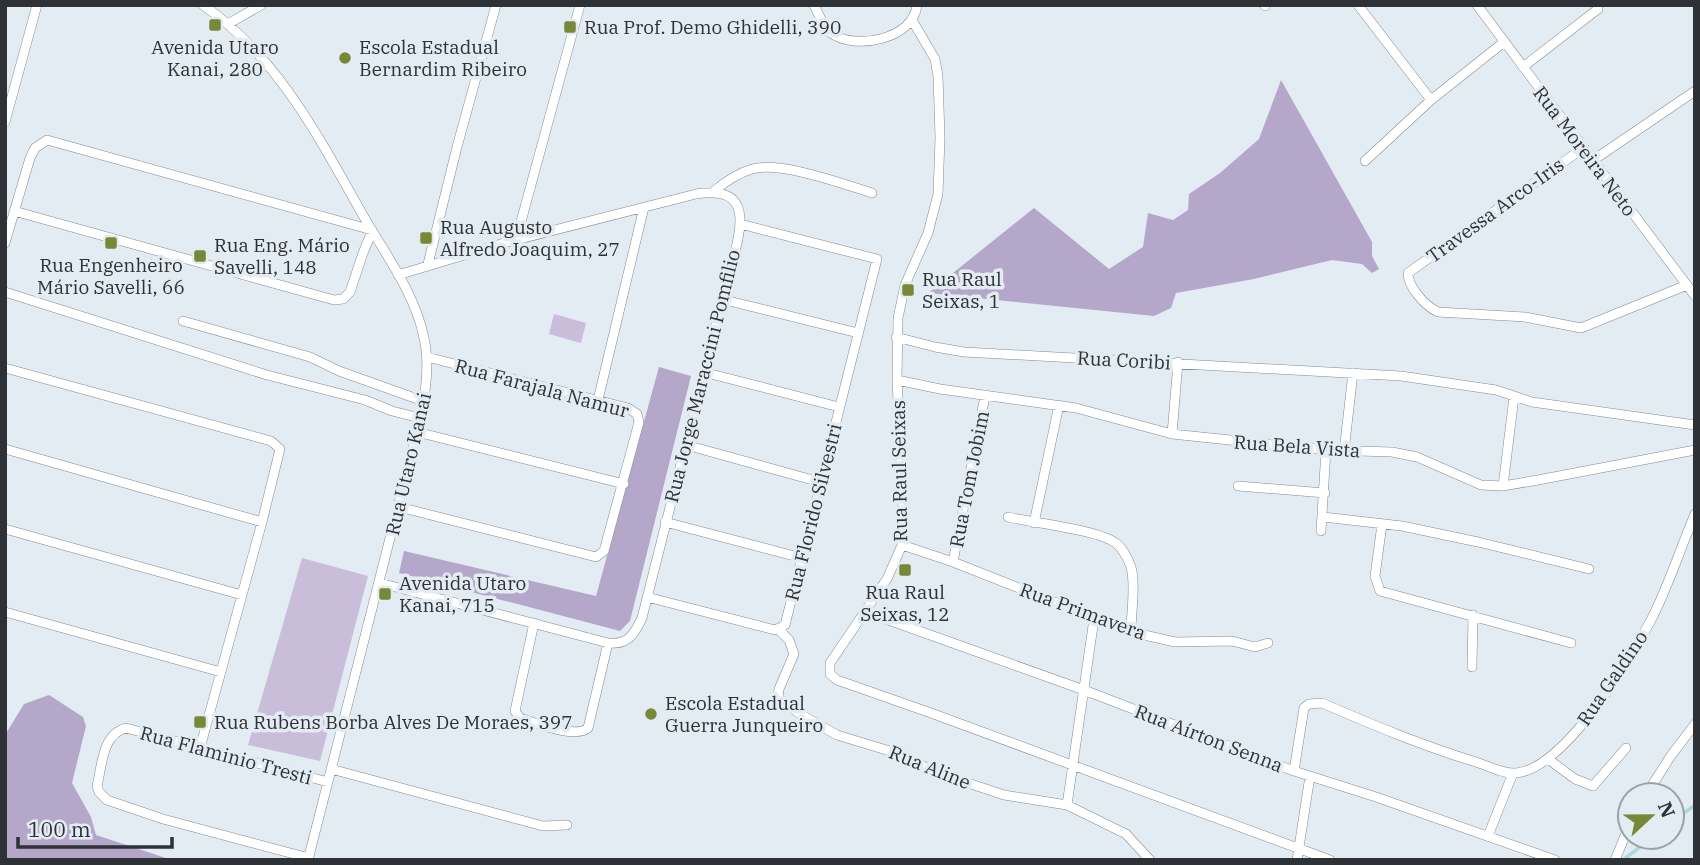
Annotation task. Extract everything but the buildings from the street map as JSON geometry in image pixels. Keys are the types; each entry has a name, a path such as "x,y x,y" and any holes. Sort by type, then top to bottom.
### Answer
{"street":[{"path":"5,122 37,5"},
{"name":"Rua Utaro Kanai","path":"202,5 228,24 273,69 291,94 398,275 421,326 427,357 417,432 308,859"},
{"path":"228,24 261,5"},
{"path":"428,264 496,5"},
{"path":"516,240 580,5"},
{"path":"814,5 822,23 832,33 847,40 871,40 894,34 912,20 917,5"},
{"path":"1358,5 1431,100"},
{"name":"Rua Moreira Neto","path":"1478,5 1695,296"},
{"path":"1523,67 1598,9"},
{"name":"Rua Raul Seixas","path":"912,20 931,50 938,76 940,138 938,194 928,233 901,297 896,337 902,545 887,579 830,663 829,670 833,678 1331,860"},
{"path":"1365,160 1431,100 1504,42"},
{"path":"1592,161 1695,91"},
{"path":"5,243 14,211 35,148 47,140 372,231 350,292 343,299 334,300 14,211"},
{"name":"Travessa Arco-Iris","path":"1583,148 1408,273 1408,281 1426,305 1438,312 1525,317 1581,328 1686,285"},
{"path":"398,275 516,240 714,191 750,169 770,167 872,193"},
{"name":"Rua Jorge Maraccini Pomfilio","path":"608,643 618,644 635,634 647,597 740,224 741,216 737,203 723,193 714,191"},
{"path":"598,400 644,207"},
{"name":"Rua Florido Silvestri","path":"740,224 878,254 785,625 779,630"},
{"path":"5,292 267,375 365,400 420,418"},
{"path":"721,299 858,333"},
{"path":"183,321 310,357 423,401"},
{"name":"Rua Coribi","path":"896,337 964,352 1401,376 1496,390 1532,402 1695,425"},
{"name":"Rua Farajala Namur","path":"399,507 596,556 604,551 624,484 639,416 628,408 427,357"},
{"path":"1172,434 1178,362"},
{"path":"5,368 276,444 280,449 200,748"},
{"path":"704,372 839,407"},
{"path":"1343,451 1353,373"},
{"name":"Rua Bela Vista","path":"897,380 985,396 1059,405 1172,434 1326,450 1392,452 1417,457 1481,485 1503,486 1695,450"},
{"name":"Rua Tom Jobim","path":"953,562 985,396"},
{"path":"1503,486 1514,397"},
{"path":"1034,523 1059,405"},
{"path":"417,432 624,484"},
{"path":"686,446 820,482"},
{"path":"5,449 262,522"},
{"path":"1321,531 1326,450"},
{"path":"1238,486 1325,493"},
{"name":"Rua Galdino","path":"1513,773 1533,769 1548,760 1581,724 1624,668 1651,619 1695,514"},
{"path":"1008,517 1094,534 1110,539 1118,545 1126,554 1132,570 1131,632"},
{"path":"1323,517 1382,524 1478,542 1589,569"},
{"path":"665,522 802,558"},
{"path":"1382,524 1375,576 1380,591 1571,643"},
{"path":"5,529 242,595"},
{"name":"Rua Primavera","path":"902,545 953,562 1131,632 1175,642 1232,641 1255,647 1268,643"},
{"path":"380,583 534,623 608,643 588,728 585,731 576,733 520,719 515,711 534,623"},
{"path":"647,597 779,630"},
{"path":"5,612 220,672"},
{"name":"Rua Aírton Senna","path":"866,612 1084,690 1294,771 1555,860"},
{"path":"1472,667 1473,615"},
{"path":"1067,805 1094,619"},
{"name":"Rua Aline","path":"779,630 789,640 794,654 779,689 778,698 820,727 837,735 903,755 932,771 993,791 1067,805 1126,834 1150,860"},
{"path":"1294,771 1304,708 1309,704 1322,704 1423,746 1513,773 1488,836"},
{"path":"1655,781 1695,724"},
{"name":"Rua Flaminio Tresti","path":"308,859 163,819 107,800 97,786 108,742 118,730 126,728 328,782"},
{"path":"1548,760 1575,779 1593,786 1626,748"},
{"path":"331,769 543,826 567,825"},
{"path":"1297,860 1310,776"}],"shaded area":[{"path":"1281,80 1372,242 1372,256 1379,269 1372,273 1362,264 1332,260 1254,279 1176,293 1171,308 1154,316 928,293 1034,208 1109,269 1143,247 1148,213 1173,220 1188,210 1189,194 1220,173 1259,139"},
{"path":"554,314 586,323 581,343 549,334"},
{"path":"659,367 691,376 630,621 620,631 399,573 404,551 596,596"},
{"path":"302,558 368,576 320,761 248,745"},
{"path":"49,695 83,717 86,726 72,783 91,817 96,835 172,860 5,860 5,735 24,704"}],"waterway":[{"path":"1686,812 1695,805"},
{"path":"1623,860 1635,851"}],"place":[{"name":"Avenida Utaro Kanai, 280","path":"215,25"},
{"name":"Rua Prof. Demo Ghidelli, 390","path":"570,27"},
{"name":"Escola Estadual Bernardim Ribeiro","path":"345,58"},
{"name":"Rua Augusto Alfredo Joaquim, 27","path":"426,238"},
{"name":"Rua Engenheiro Mário Savelli, 66","path":"111,243"},
{"name":"Rua Eng. Mário Savelli, 148","path":"200,256"},
{"name":"Rua Raul Seixas, 1","path":"908,290"},
{"name":"Rua Raul Seixas, 12","path":"905,570"},
{"name":"Avenida Utaro Kanai, 715","path":"385,594"},
{"name":"Escola Estadual Guerra Junqueiro","path":"651,714"},
{"name":"Rua Rubens Borba Alves De Moraes, 397","path":"200,722"}]}
